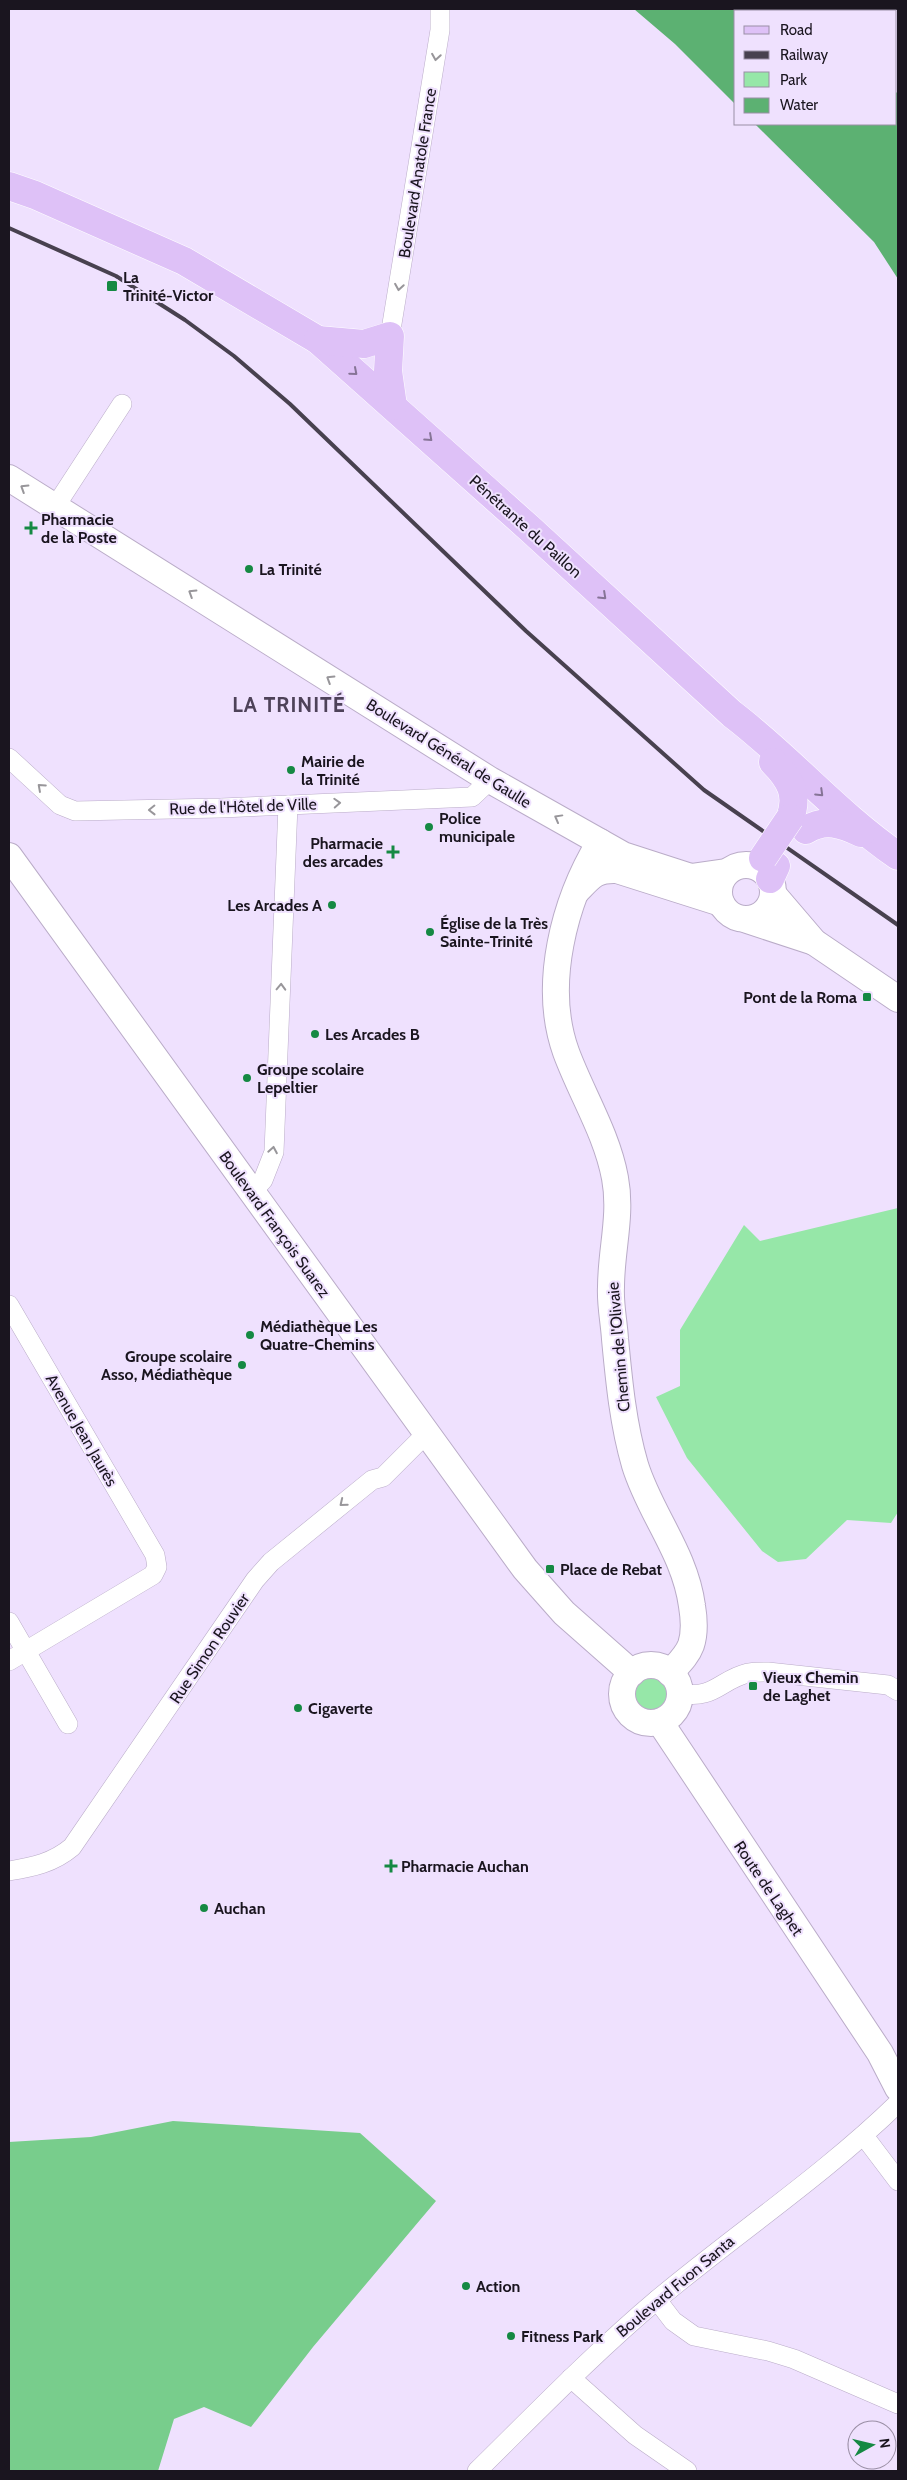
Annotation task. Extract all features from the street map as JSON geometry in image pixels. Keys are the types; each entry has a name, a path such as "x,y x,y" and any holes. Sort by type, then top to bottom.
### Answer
{"main road":[{"name":"Pénétrante du Paillon","path":"9,186 35,195 184,260 318,340 732,714"},
{"path":"318,340 364,344 390,336 388,371 393,406"},
{"path":"732,714 757,746 790,781 798,824 768,872"},
{"path":"732,714 767,740 829,801 873,839 898,856"},
{"path":"798,824 831,822 873,839"}],"street":[{"name":"Boulevard Anatole France","path":"390,336 440,30 440,9"},
{"path":"55,507 122,404"},
{"name":"Boulevard Général de Gaulle","path":"9,478 490,780 623,856 691,877 726,872"},
{"name":"Rue de l'Hôtel de Ville","path":"9,758 60,805 76,812 288,805 472,796 490,780"},
{"path":"252,1192 263,1180 274,1152 288,805"},
{"name":"Chemin de l'Olivaie","path":"600,842 584,868 574,895 557,959 555,1004 565,1051 610,1158 615,1177 618,1206 610,1289 619,1385 631,1450 638,1474 681,1560 690,1588 693,1615 691,1646 682,1660 675,1683"},
{"name":"Boulevard François Suarez","path":"9,856 428,1432 514,1554 546,1594 632,1672"},
{"path":"814,942 768,872 740,865 726,872 719,886 721,903 731,915 814,942 898,999"},
{"name":"Chemin de l'Olivaie","path":"574,895 590,877 603,870 617,870 721,903"},
{"path":"747,920 762,914 772,902 768,872"},
{"name":"Avenue Jean Jaurès","path":"12,1317 155,1555 157,1567 153,1575 26,1651"},
{"name":"Rue Simon Rouvier","path":"9,1871 45,1864 72,1848 255,1580 276,1569 372,1480 383,1477 428,1432"},
{"path":"9,1622 68,1724"},
{"path":"9,1661 26,1651"},
{"path":"675,1683 678,1702 668,1718 660,1722 640,1721 626,1708 622,1699 622,1689 632,1672 638,1668 655,1666 694,1696 707,1694 740,1676 750,1673 768,1672 888,1685 898,1691"},
{"name":"Route de Laghet","path":"660,1722 889,2060 898,2088"},
{"name":"Boulevard Fuon Santa","path":"476,2471 606,2344 735,2236 864,2136 898,2104"},
{"name":"Boulevard Fuon Santa","path":"864,2136 898,2117"},
{"path":"864,2136 898,2181"},
{"path":"657,2300 673,2321 694,2336 768,2351 794,2359 898,2404"},
{"path":"571,2378 635,2435 687,2471"}],"green space":[{"path":"898,1208 898,1512 891,1523 847,1520 806,1559 778,1562 762,1551 687,1458 656,1397 680,1386 680,1330 744,1225 760,1241"},
{"path":"651,1676 665,1681 670,1695 665,1709 651,1714 637,1709 632,1695 637,1681"}],"shaded area":[{"path":"173,2121 360,2133 436,2201 313,2347 251,2427 204,2407 174,2419 158,2471 9,2471 9,2142 91,2137"}],"water":[{"path":"634,9 816,10 734,10 734,103 675,44"},
{"path":"897,93 898,279 874,242 756,125 897,125"}],"railway":[{"path":"9,228 116,276 185,320 234,356 290,404 526,631 704,790 898,925"}],"place":[{"name":"La Trinité-Victor","path":"112,286"},
{"name":"Pharmacie de la Poste","path":"31,528"},
{"name":"La Trinité","path":"249,569"},
{"name":"Mairie de la Trinité","path":"291,770"},
{"name":"Police municipale","path":"429,827"},
{"name":"Pharmacie des arcades","path":"393,852"},
{"name":"Les Arcades A","path":"332,905"},
{"name":"Église de la Très Sainte-Trinité","path":"430,932"},
{"name":"Pont de la Roma","path":"867,997"},
{"name":"Les Arcades B","path":"315,1034"},
{"name":"Groupe scolaire Lepeltier","path":"247,1078"},
{"name":"Médiathèque Les Quatre-Chemins","path":"250,1335"},
{"name":"Groupe scolaire Asso, Médiathèque","path":"242,1365"},
{"name":"Place de Rebat","path":"550,1569"},
{"name":"Vieux Chemin de Laghet","path":"753,1686"},
{"name":"Cigaverte","path":"298,1708"},
{"name":"Pharmacie Auchan","path":"391,1866"},
{"name":"Auchan","path":"204,1908"},
{"name":"Action","path":"466,2286"},
{"name":"Fitness Park","path":"511,2336"}],"district":[{"name":"LA TRINITÉ","path":"289,705"}]}
